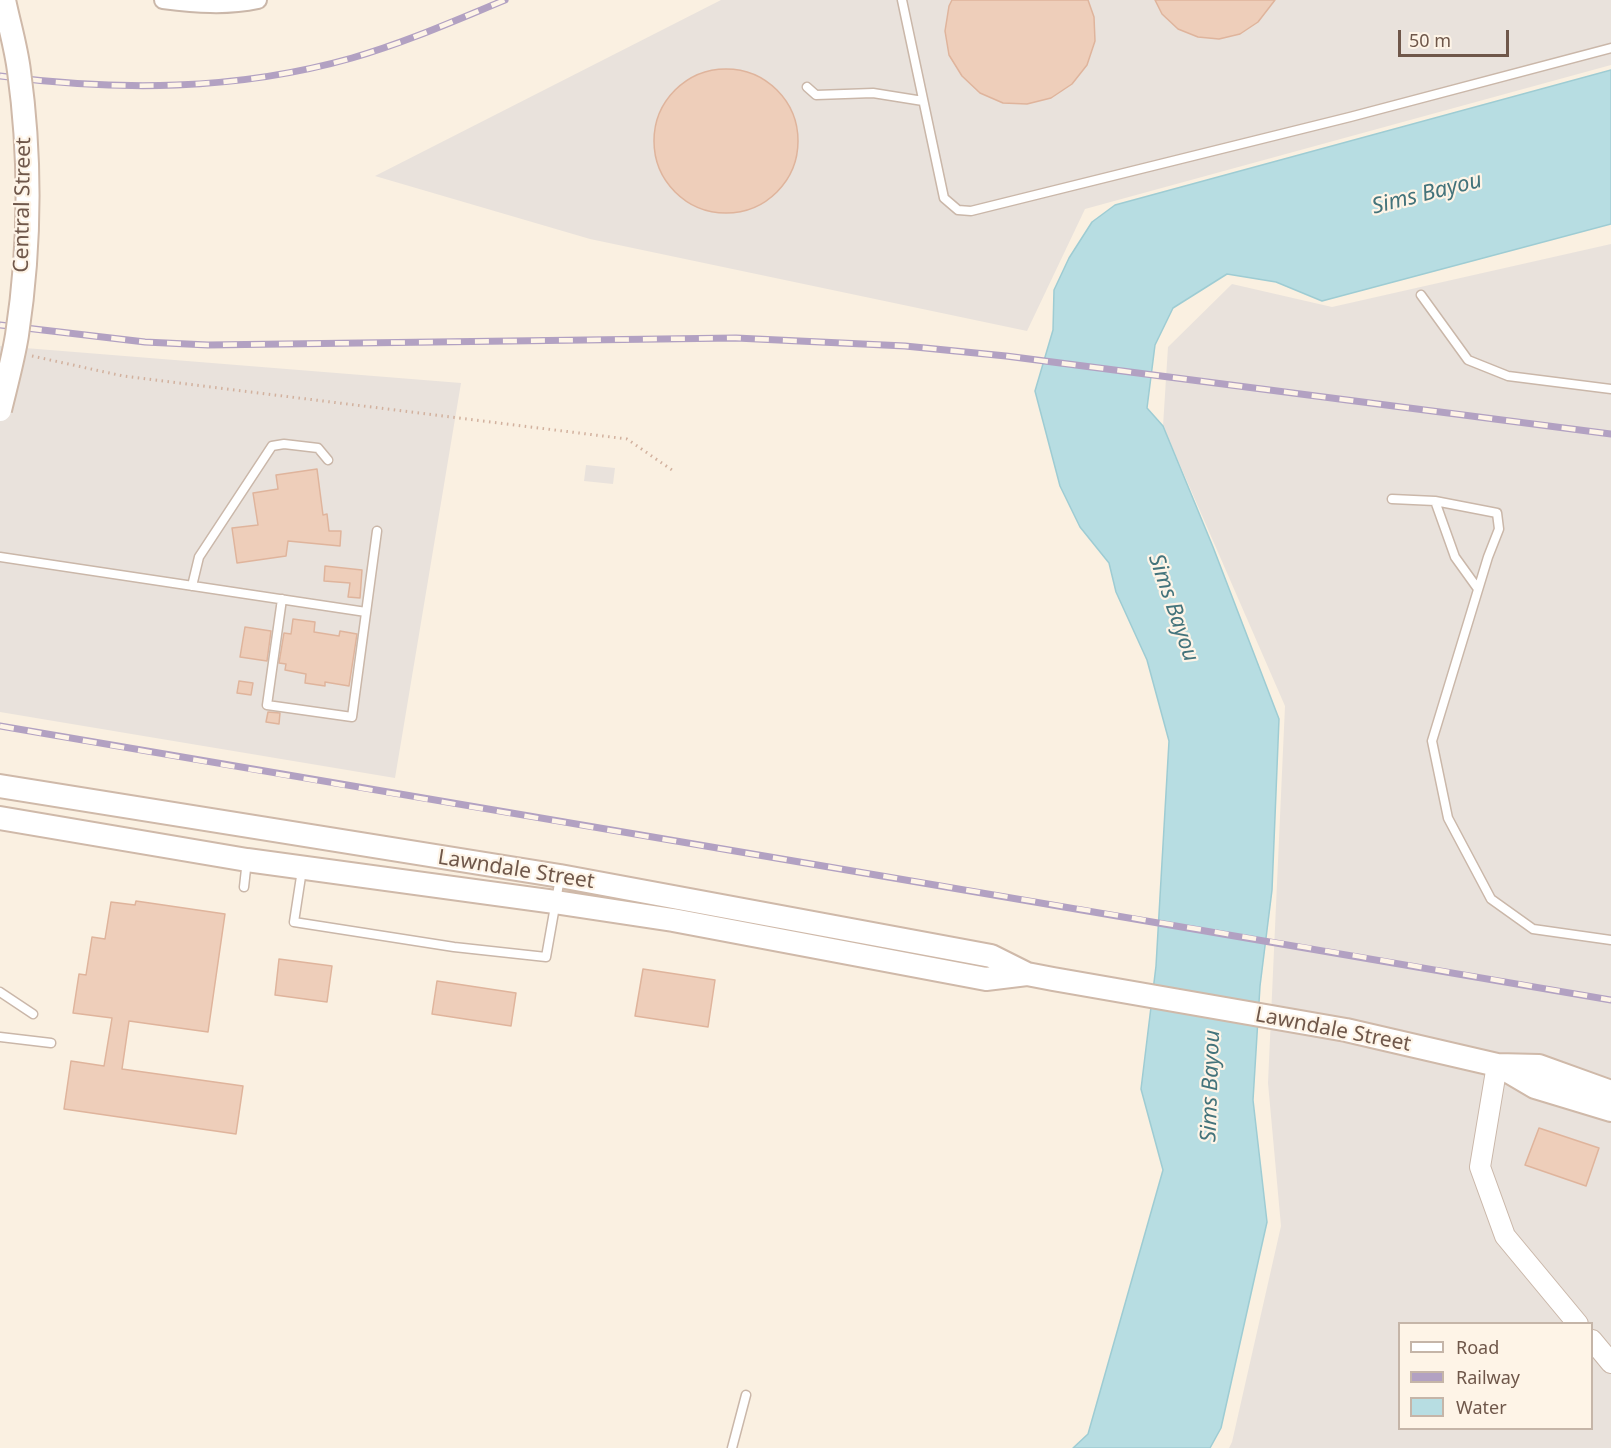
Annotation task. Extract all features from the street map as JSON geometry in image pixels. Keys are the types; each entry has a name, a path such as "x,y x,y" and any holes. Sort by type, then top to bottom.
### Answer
{"main road":[{"name":"Central Street","path":"0,410 17,335 25,262 27,193 26,147 19,70 4,0"},
{"name":"Lawndale Street","path":"0,786 560,876 991,956 1027,975"},
{"name":"Lawndale Street","path":"0,818 247,860 673,920 986,979 1027,975 1053,979 1346,1030 1497,1065 1539,1066 1611,1092"},
{"name":"Lawndale Street","path":"1497,1065 1535,1087 1611,1110"}],"street":[{"path":"163,0 203,5 235,4 258,0"},
{"path":"1497,1065 1480,1167 1505,1236 1577,1322"},
{"path":"1593,1341 1611,1363"}],"lane":[{"path":"902,0 944,198 958,210 971,211 1350,117 1611,48"},
{"path":"807,87 816,94 873,93 923,101"},
{"path":"1421,295 1467,360 1508,376 1611,389"},
{"path":"192,586 199,557 272,446 284,444 318,448 328,460"},
{"path":"1392,499 1435,501 1497,513 1499,529 1478,589 1432,741 1448,818 1491,899 1533,929 1611,940"},
{"path":"1435,501 1455,557 1478,589"},
{"path":"282,599 267,705 352,717 377,531"},
{"path":"0,557 366,612"},
{"path":"244,887 247,860"},
{"path":"303,867 294,922 453,947 546,957 560,876"},
{"path":"0,992 33,1014"},
{"path":"0,1037 51,1043"},
{"path":"732,1448 746,1395"}],"path":[{"path":"22,354 123,376 627,439 672,470"}],"shaded area":[{"path":"721,0 1611,0 1611,65 1085,209 1027,331 590,239 375,176"},
{"path":"1611,244 1611,1448 1229,1448 1281,1226 1268,1083 1285,706 1163,426 1168,347 1232,284 1332,307"},
{"path":"0,346 461,383 395,778 0,712"},
{"path":"586,465 615,468 613,484 584,481"}],"water":[{"name":"Sims Bayou","path":"1611,70 1611,224 1322,301 1276,282 1227,274 1173,308 1155,345 1147,408 1163,426 1213,547 1279,719 1272,890 1260,986 1253,1100 1267,1222 1221,1428 1210,1448 1073,1448 1088,1434 1163,1170 1141,1089 1156,966 1169,741 1147,660 1116,592 1109,563 1080,527 1060,486 1035,391 1053,330 1054,290 1069,258 1092,222 1115,205"}],"building":[{"path":"952,0 1088,0 1094,17 1095,41 1087,65 1072,84 1051,98 1027,104 1003,103 980,93 962,76 949,55 945,31"},
{"path":"1155,0 1275,0 1258,22 1240,34 1219,39 1198,37 1178,29 1162,14"},
{"path":"726,69 754,74 777,90 793,113 798,141 793,169 777,192 754,208 726,213 698,208 675,192 659,169 654,141 659,113 675,90 698,74"},
{"path":"317,469 323,515 327,514 329,531 341,531 340,546 288,541 286,556 237,563 232,528 258,525 253,493 278,489 276,475"},
{"path":"325,566 362,570 360,598 348,597 350,583 324,581"},
{"path":"293,619 315,622 314,632 339,636 340,631 357,634 349,686 325,682 325,686 305,683 306,674 285,670 286,664 279,663 284,633 291,634"},
{"path":"245,627 271,631 267,661 240,657"},
{"path":"239,681 253,683 251,695 237,693"},
{"path":"268,712 280,713 279,724 266,722"},
{"path":"136,901 225,914 208,1032 129,1021 122,1069 243,1086 236,1134 64,1109 71,1061 104,1066 112,1018 73,1013 79,974 86,975 92,937 105,939 111,902 135,905"},
{"path":"279,959 332,966 327,1002 275,995"},
{"path":"643,969 715,980 708,1027 635,1016"},
{"path":"437,981 516,993 511,1026 432,1014"},
{"path":"1539,1128 1599,1148 1586,1186 1525,1165"}],"railway":[{"path":"0,76 133,86 177,85 265,77 308,69 371,52 505,0"},
{"path":"0,325 145,342 208,345 736,338 905,346 1006,356 1611,434"},
{"path":"0,726 1611,1000"}]}
